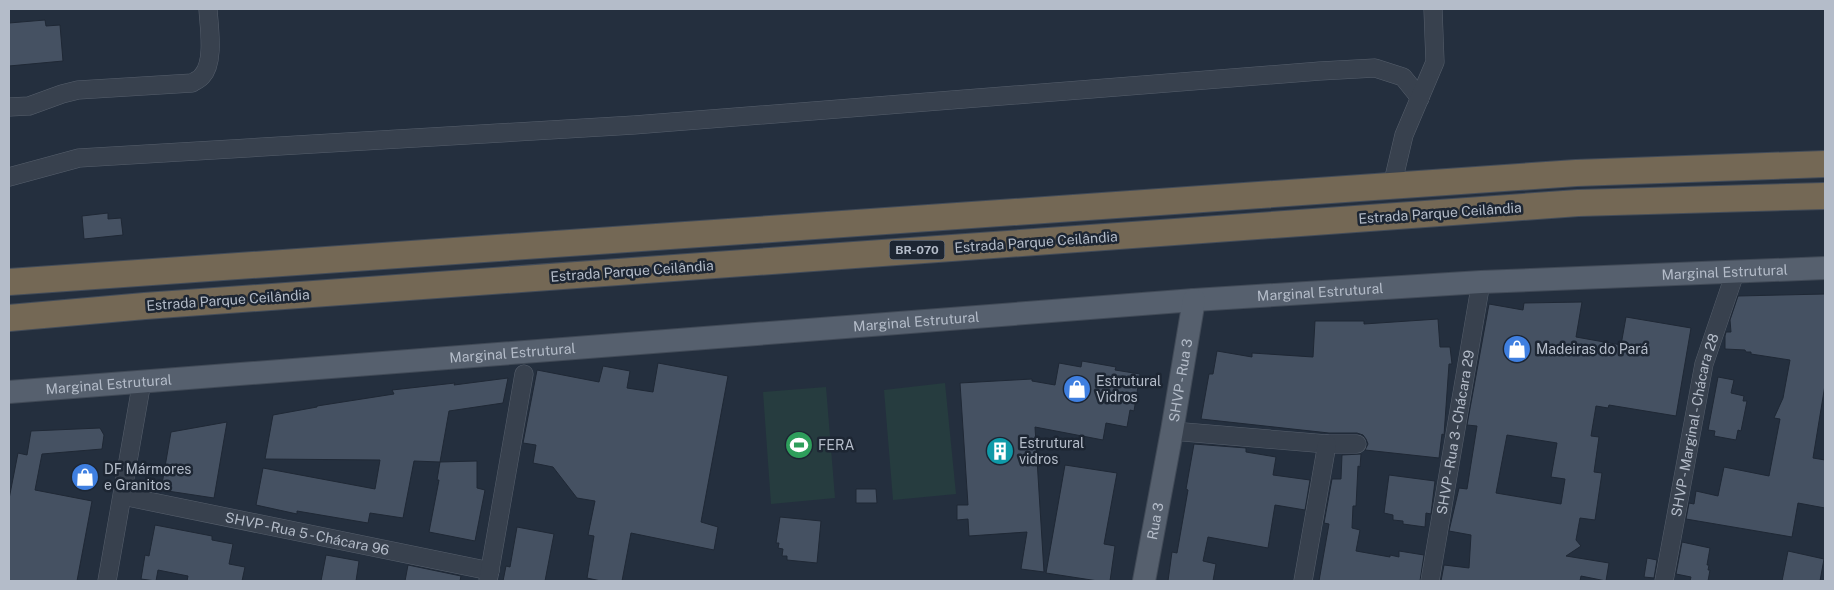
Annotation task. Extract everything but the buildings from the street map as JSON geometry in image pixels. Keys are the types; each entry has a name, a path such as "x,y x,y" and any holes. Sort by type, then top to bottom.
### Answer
{"highway":[{"name":"BR-070","path":"9,282 1576,173 1825,164"},
{"name":"Estrada Parque Ceilândia","path":"9,318 145,306 1578,203 1825,196"}],"main road":[{"name":"Marginal Estrutural","path":"9,392 1194,300 1481,282 1825,268"},
{"name":"SHVP - Rua 3","path":"1166,460 1194,300"},
{"name":"Rua 3","path":"1144,581 1166,460"}],"street":[{"path":"9,107 28,106 78,90 192,83 202,77 207,69 210,57 208,9"},
{"path":"1392,186 1404,135 1435,62 1433,9"},
{"path":"9,177 79,158 634,125 1320,71 1376,68 1403,77 1420,98"},
{"name":"SHVP - Marginal - Chácara 28","path":"1664,581 1704,364 1735,273"},
{"name":"SHVP - Rua 3 - Chácara 29","path":"1430,581 1481,282"},
{"name":"SHVP - Rua 5 - Chácara 96","path":"123,496 489,576 524,374"},
{"path":"107,581 142,381"},
{"path":"1172,431 1327,444 1357,444"},
{"path":"1303,581 1327,444"}],"green space":[{"path":"945,383 956,494 893,500 884,390"},
{"name":"FERA","path":"826,387 835,498 771,504 763,392"}],"place":[{"name":"Madeiras do Pará","path":"1517,349"},
{"name":"Estrutural Vidros","path":"1077,389"},
{"name":"FERA","path":"799,445"},
{"name":"Estrutural vidros","path":"1000,451"},
{"name":"DF Mármores e Granitos","path":"85,477"}]}
